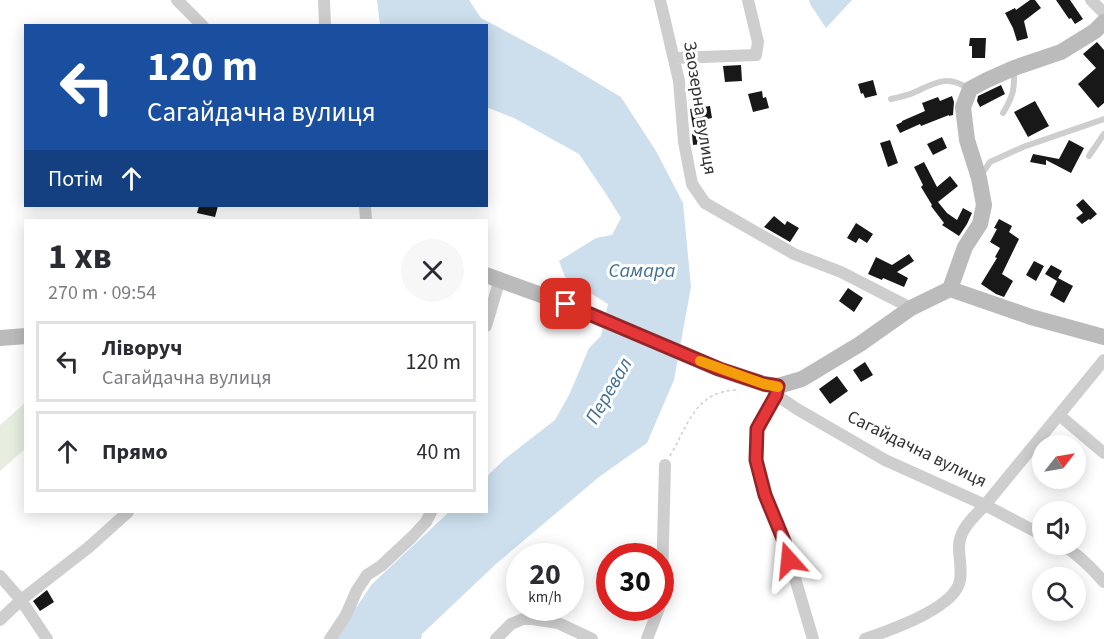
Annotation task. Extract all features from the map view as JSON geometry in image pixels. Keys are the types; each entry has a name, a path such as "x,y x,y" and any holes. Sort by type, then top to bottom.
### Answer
{"street":[{"path":"177,0 201,24"},
{"path":"324,0 325,24"},
{"name":"Заозерна вулиця","path":"660,0 675,58 684,142 692,184 705,203 794,254 841,272 911,308"},
{"path":"675,58 756,55 758,42 748,0"},
{"path":"1091,0 1104,13"},
{"path":"813,639 784,541 765,495 756,460 757,429 777,391 802,379 860,344 911,308 950,289 965,247 980,224 984,205 979,178 967,140 963,107 970,89 1014,68 1061,52 1104,22"},
{"path":"488,312 493,277"},
{"name":"Сагайдачна вулиця","path":"493,277 566,304 719,369 764,384 777,391 797,409 885,460 985,505 1032,530"},
{"path":"950,289 1031,317 1104,337"},
{"path":"0,338 24,336"},
{"path":"865,639 892,630 951,598 960,582 959,545 965,527 1104,360"},
{"path":"1059,415 1104,453"},
{"path":"663,543 664,465"},
{"path":"0,620 127,513"},
{"path":"330,639 346,615 357,590 367,575 381,566 412,537 426,522 430,513"},
{"path":"1076,555 1104,582"},
{"path":"0,576 21,600 47,639"},
{"path":"496,639 511,624 523,619 532,619 558,623 592,639"},
{"path":"647,639 654,621"}],"lane":[{"path":"1003,113 1012,97 1015,85 1014,68"},
{"path":"891,99 913,93 931,83 946,81 959,82 970,89"},
{"path":"979,178 990,162 1023,147 1104,119"},
{"path":"1089,156 1104,134"}],"path":[{"path":"664,465 680,439 685,425 702,403 718,393 739,390"}],"shaded area":[{"path":"24,404 24,450 0,471 0,425"}],"water":[{"name":"Самара","path":"377,0 469,0 481,18 554,57 621,97 656,151 683,203 691,287 674,380 647,443 599,477 521,543 506,543 506,556 422,634 421,639 335,639 372,584 448,513 488,513 488,475 555,420 570,393 589,348 601,336 608,304 565,277 559,261 596,238 612,235 621,218 579,154 514,118 488,108 488,24 380,24"},
{"path":"809,0 852,0 826,28"}],"building":[{"path":"1030,0 1035,0 1041,8 1024,21 1028,38 1017,41 1005,13 1015,8 1016,10"},
{"path":"1056,0 1070,0 1083,19 1075,24"},
{"path":"970,38 986,38 985,58 972,58"},
{"path":"1097,42 1104,50 1104,103 1098,108 1078,84 1096,68 1083,54"},
{"path":"741,65 742,81 725,82 723,66"},
{"path":"873,80 877,95 865,98 858,84"},
{"path":"1001,85 1005,94 980,107 977,101 978,96"},
{"path":"762,91 769,108 753,112 748,94"},
{"path":"952,96 953,115 921,126 920,124 900,133 896,125 925,111 922,103 938,97 940,101"},
{"path":"1035,101 1049,126 1028,137 1014,112"},
{"path":"710,106 712,118 707,119 710,143 693,145 692,134 694,133 690,109"},
{"path":"942,137 947,148 933,155 927,144"},
{"path":"890,140 898,163 888,167 880,143"},
{"path":"1069,140 1084,148 1071,173 1046,160 1046,165 1030,162 1033,154 1059,159"},
{"path":"924,162 937,187 950,176 958,186 938,202 947,213 957,220 963,208 972,213 959,236 942,225 944,223 931,206 921,187 923,185 914,167"},
{"path":"1083,199 1097,214 1082,224 1076,218 1083,213 1076,205"},
{"path":"199,207 218,207 215,217 197,213"},
{"path":"774,216 785,225 787,221 799,228 790,242 764,227"},
{"path":"999,219 1012,226 1009,232 1019,239 1002,274 1013,281 1004,297 981,284 997,258 995,257 1000,248 990,242"},
{"path":"856,223 873,234 867,243 859,238 856,243 847,238"},
{"path":"909,254 914,261 897,272 908,278 904,287 868,274 876,257 892,265"},
{"path":"1034,261 1044,266 1036,281 1026,275"},
{"path":"1051,265 1062,271 1058,278 1073,286 1064,303 1050,295 1057,281 1045,274"},
{"path":"848,288 863,298 854,312 839,301"},
{"path":"865,362 873,375 861,382 853,370"},
{"path":"837,376 848,391 830,404 819,389"},
{"path":"47,590 54,602 40,611 33,601"}],"slow traffic":[{"path":"700,361 778,387"}],"route":[{"path":"566,304 719,369 764,384 778,386 776,395 757,429 756,460 765,495 784,541 789,560"}],"water label":[{"name":"Перевал","path":"609,391"}]}
